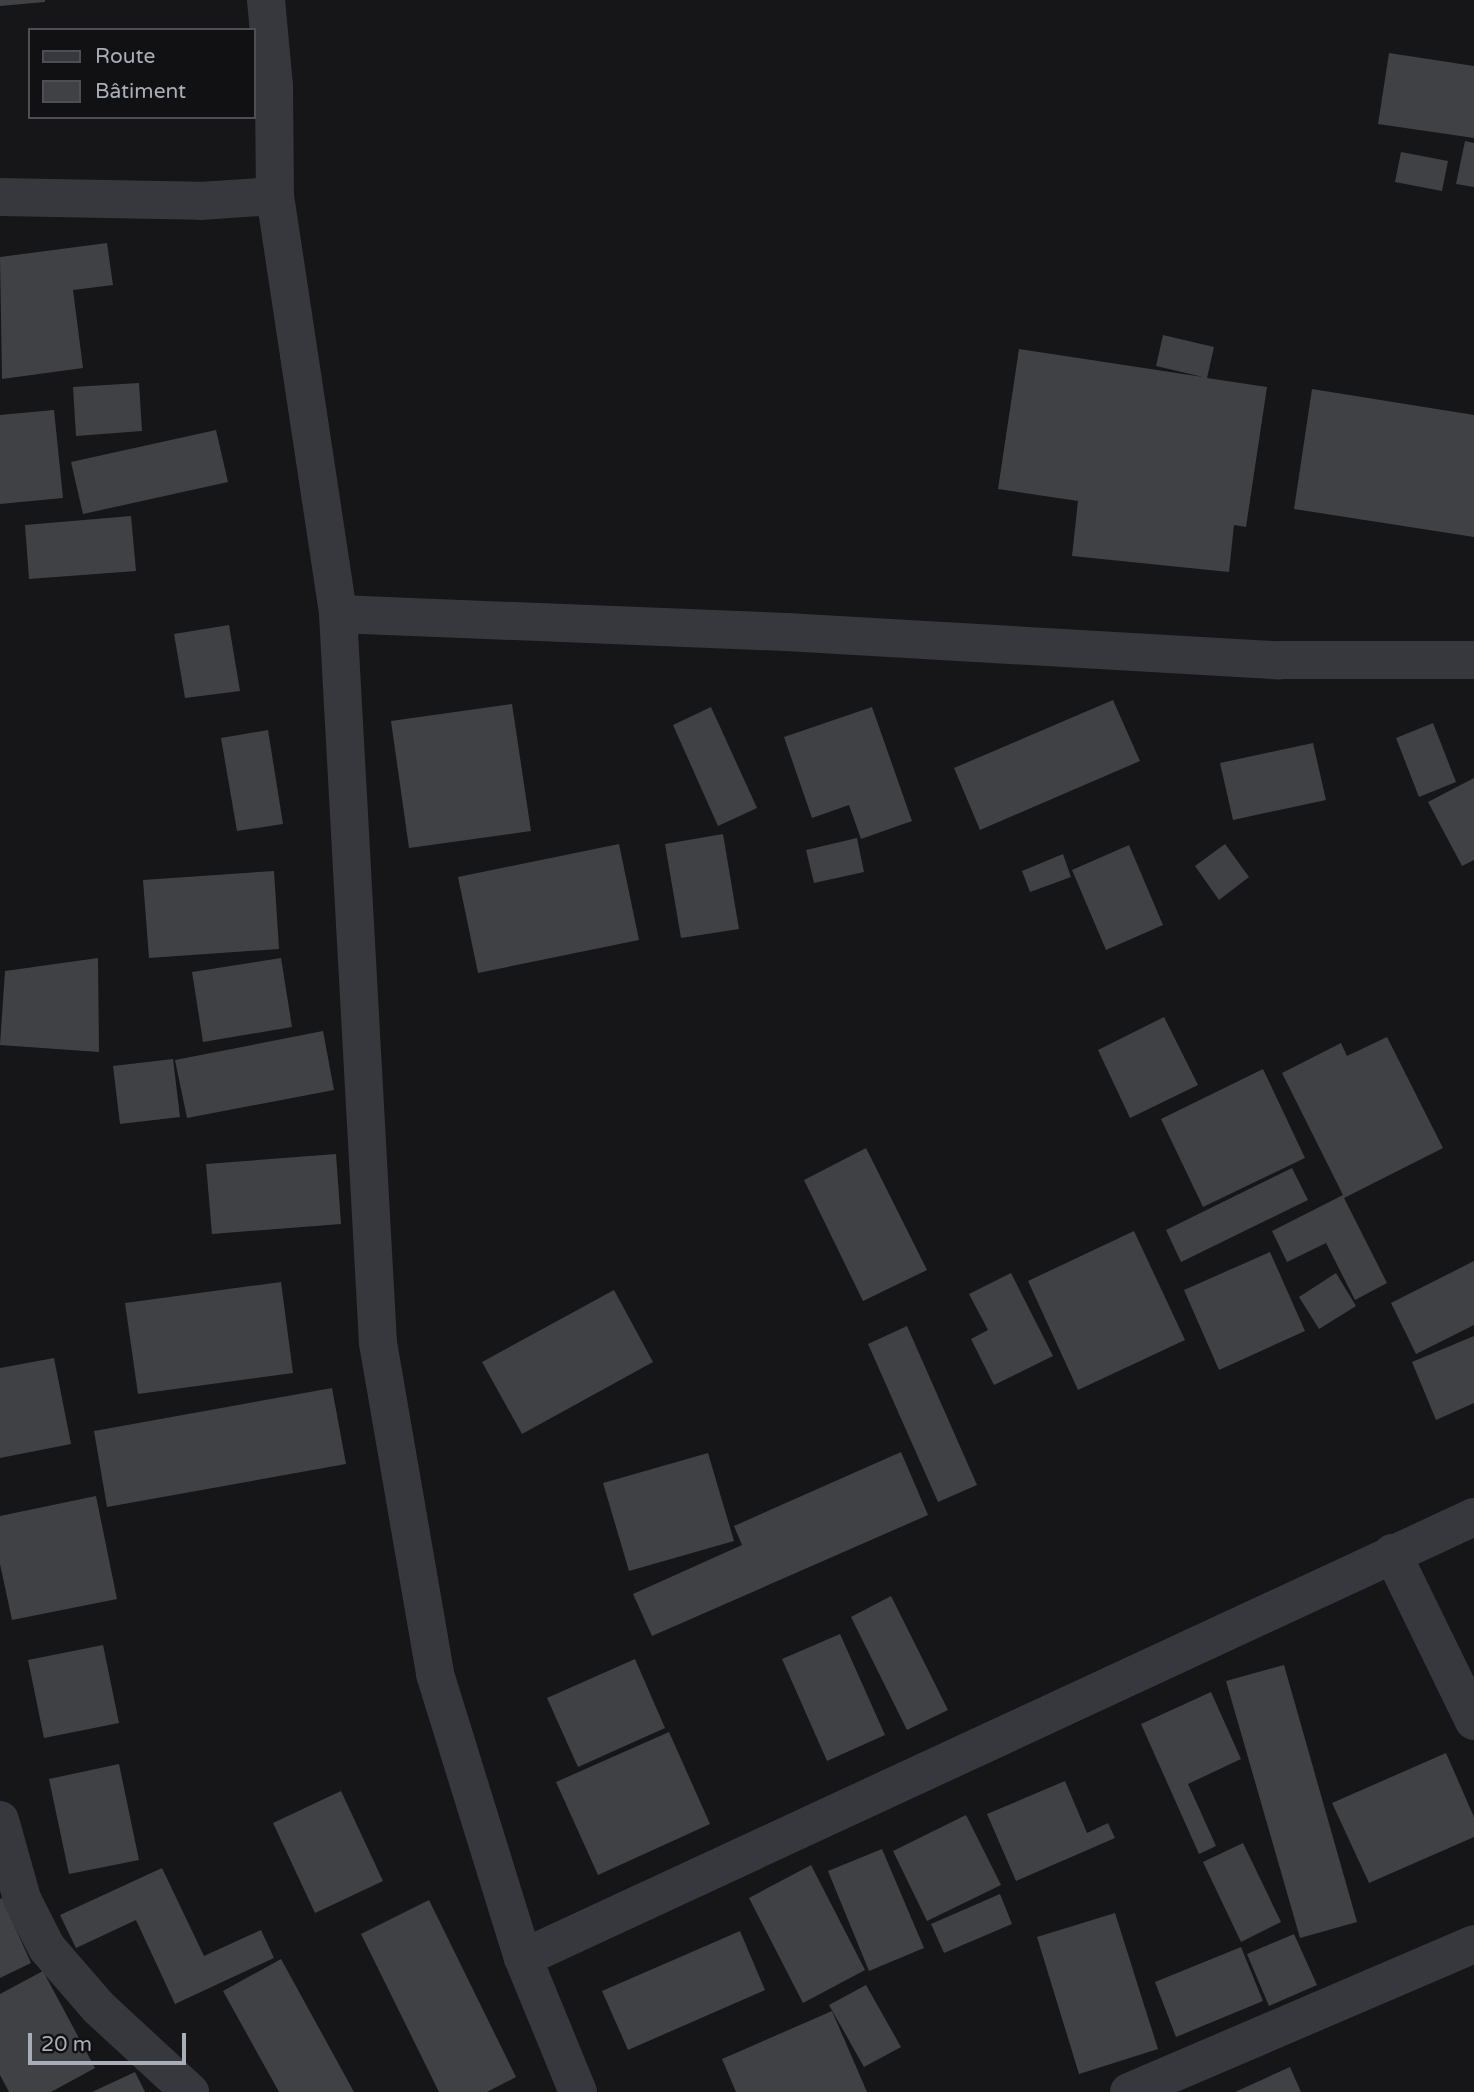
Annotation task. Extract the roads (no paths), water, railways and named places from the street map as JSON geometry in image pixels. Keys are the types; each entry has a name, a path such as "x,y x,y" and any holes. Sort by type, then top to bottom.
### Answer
{"street":[{"path":"266,0 274,86 275,196 338,614 378,1343 435,1674 523,1958 578,2092"},
{"path":"0,197 201,201 275,196"},
{"path":"338,614 786,632 1279,660 1474,660"},
{"path":"523,1958 1474,1517"},
{"path":"1392,1553 1474,1721"},
{"path":"0,1819 22,1899 47,1948 99,2008 190,2092"},
{"path":"1129,2092 1474,1944"}]}
